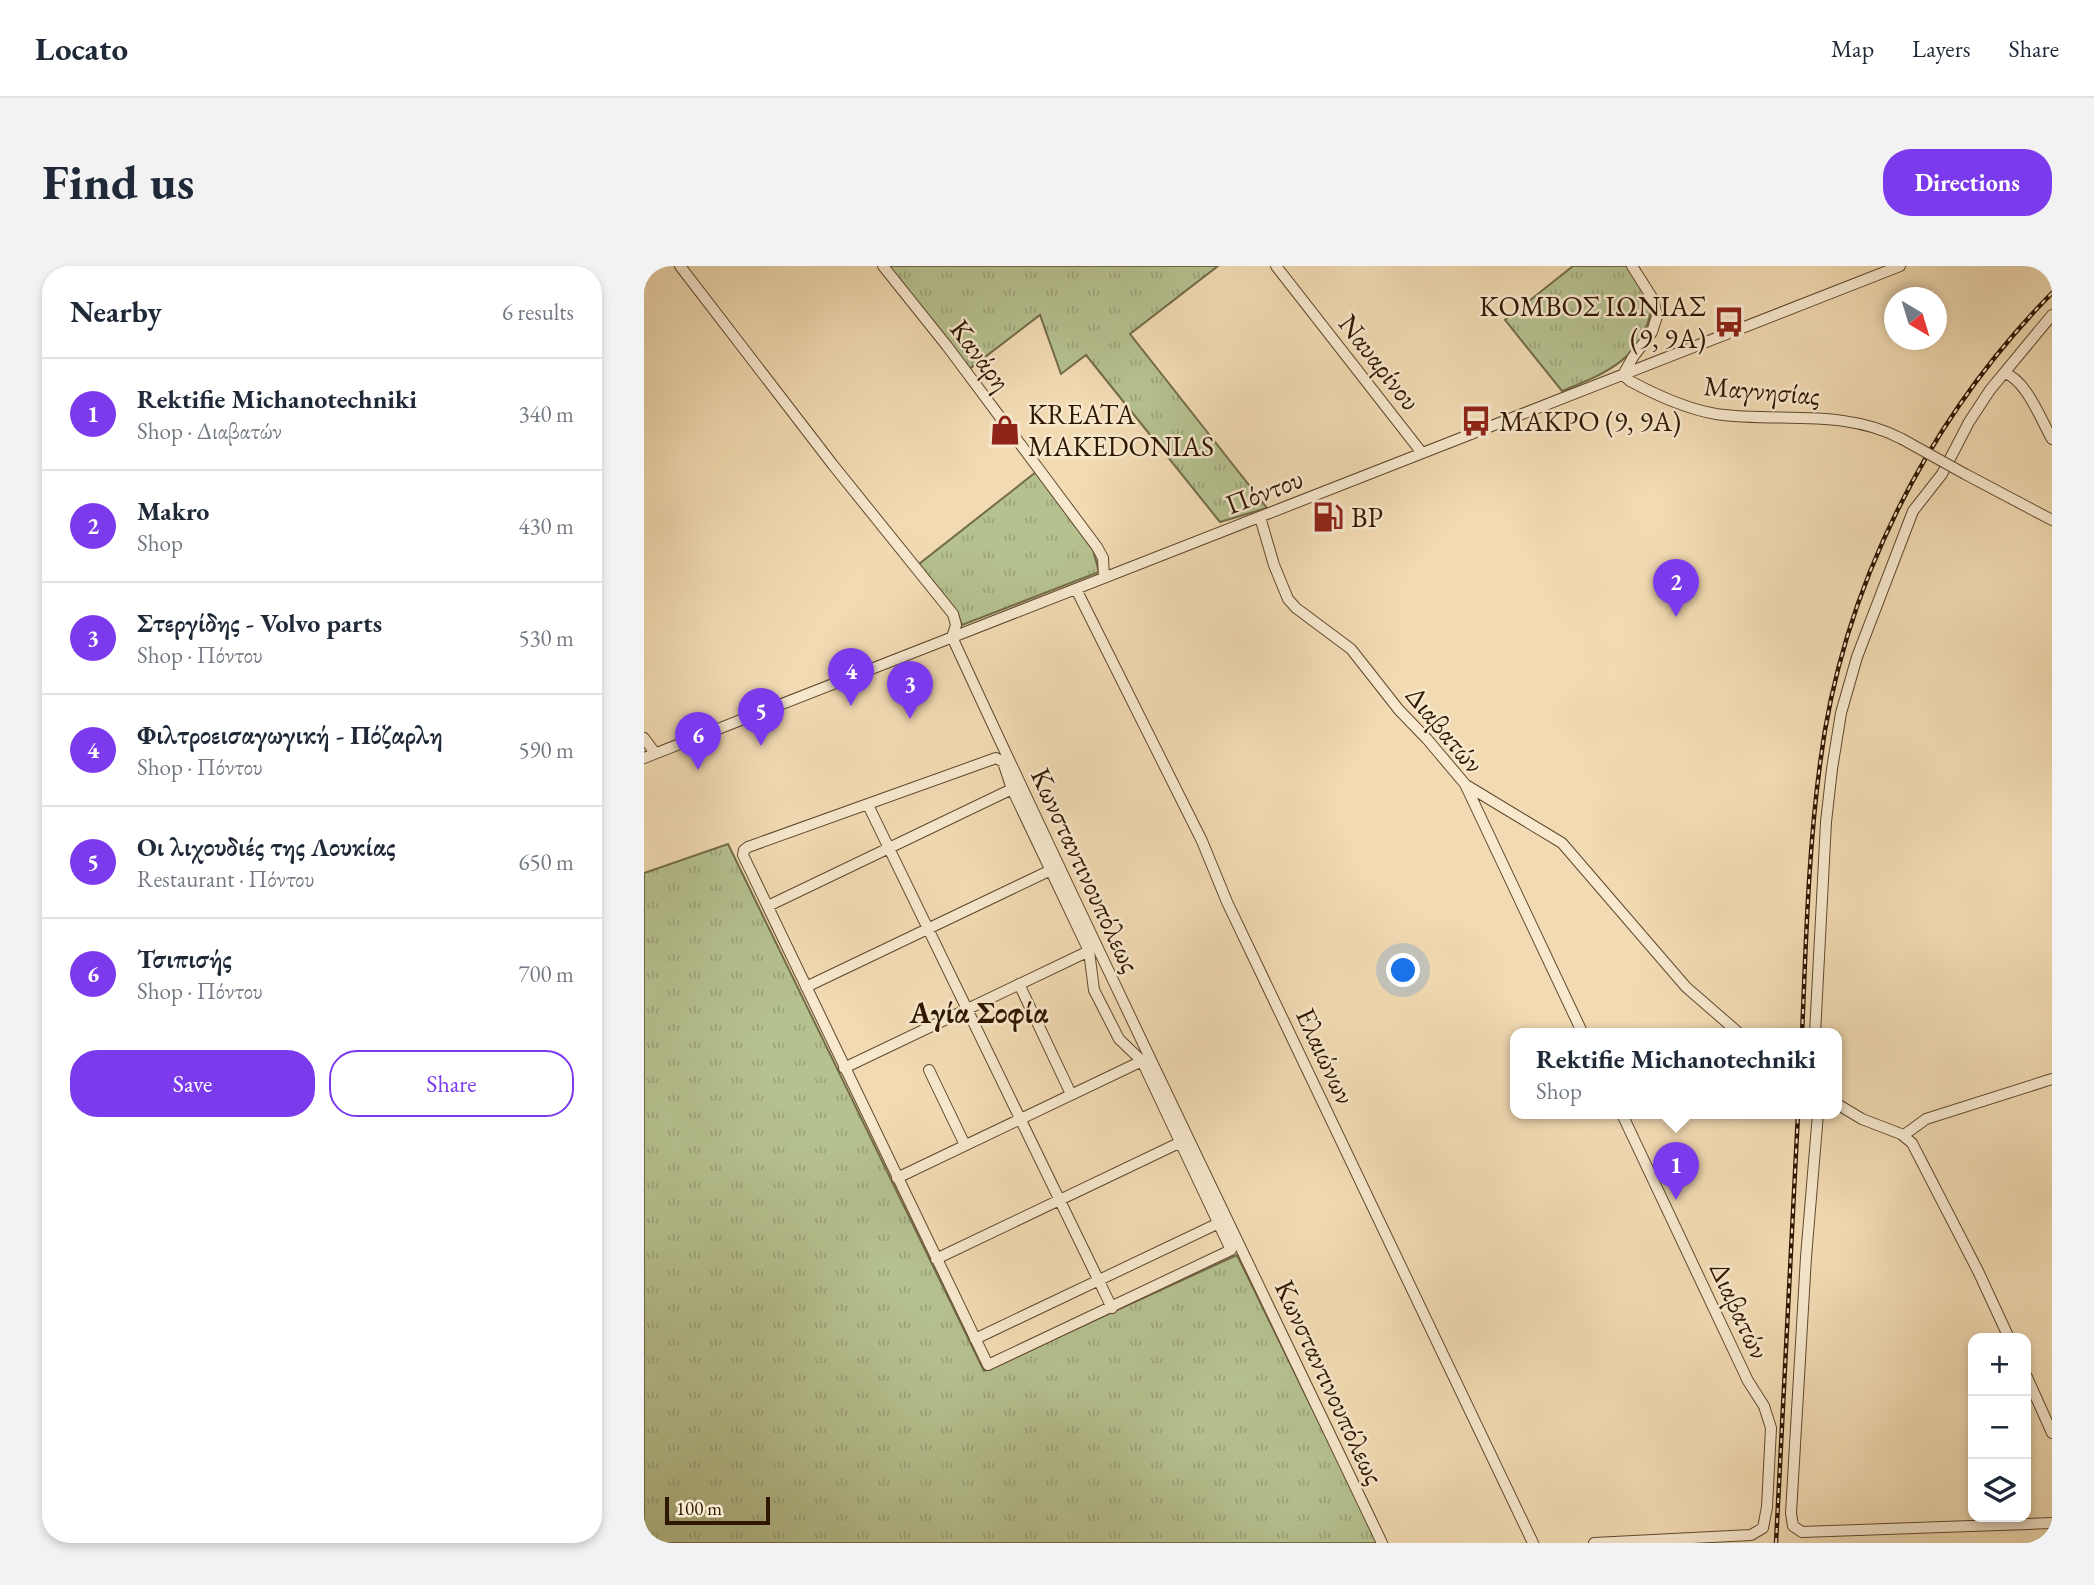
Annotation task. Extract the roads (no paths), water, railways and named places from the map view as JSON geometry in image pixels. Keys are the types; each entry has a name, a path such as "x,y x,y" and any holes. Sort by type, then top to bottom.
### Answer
{"street":[{"name":"Κωνσταντινουπόλεως","path":"680,266 953,614 956,625 952,637 1121,999 1382,1543"},
{"name":"Κανάρη","path":"883,266 955,357 1097,547 1104,564 1104,578"},
{"name":"Ναυαρίνου","path":"1276,266 1422,453"},
{"path":"1623,374 1652,332 1657,316 1653,299 1632,266"},
{"name":"Πόντου","path":"644,758 1900,266"},
{"path":"1815,1028 1832,769 1841,713 1857,657 1913,511 1942,474 1969,422 2004,373 2052,315"},
{"path":"2004,373 2012,375 2022,385 2052,439"},
{"name":"Μαγνησίας","path":"1623,374 1645,388 1700,410 1760,417 1827,418 1882,429 2052,520"},
{"name":"Διαβατών","path":"1260,517 1274,565 1288,599 1351,649 1399,710 1465,784 1580,1028"},
{"name":"Ελαιώνων","path":"1076,589 1197,829 1227,902 1533,1543"},
{"path":"644,738 656,753"},
{"path":"996,758 1003,762 1012,789 1089,951 1091,978 1102,1008 1119,1039 1142,1061 1231,1247 1230,1252 992,1364 985,1363 743,855 744,850 996,758"},
{"path":"1465,784 1562,843 1686,987 1733,1028"},
{"path":"768,906 1012,789"},
{"path":"867,805 1112,1308"},
{"path":"806,987 1051,870"},
{"path":"844,1068 1089,951"},
{"path":"1019,984 1071,1094"},
{"path":"1102,1008 1121,999"},
{"path":"897,1178 1142,1061"},
{"path":"929,1070 965,1145"},
{"path":"1908,1139 1926,1119 2052,1079"},
{"path":"1842,1107 1861,1119 1908,1139 1978,1271 2007,1333"},
{"name":"Διαβατών","path":"1594,1543 1740,1536 1758,1532 1765,1523 1768,1507 1771,1428 1768,1417 1748,1381 1624,1119"},
{"path":"1818,1119 1805,1257 1792,1500 1795,1529 2052,1523"},
{"path":"936,1259 1181,1142"},
{"path":"975,1339 1219,1223"},
{"path":"2031,1387 2052,1433"}],"railway":[{"path":"1802,1028 1816,798 1831,698 1848,634 1870,571 1898,510 1930,451 2007,342 2052,293"},
{"path":"1776,1543 1798,1119"}],"place":[{"name":"ΚΟΜΒΟΣ ΙΩΝΙΑΣ (9, 9Α)","path":"1729,322"},
{"name":"ΜΑΚΡΟ (9, 9Α)","path":"1476,421"},
{"name":"KREATA MAKEDONIAS","path":"1005,430"},
{"name":"BP","path":"1328,517"},
{"name":"Makro","path":"1676,617"},
{"name":"Φιλτροεισαγωγική - Πόζαρλη","path":"851,706"},
{"name":"Στεργίδης - Volvo parts","path":"910,719"},
{"name":"Οι λιχουδιές της Λουκίας","path":"761,746"},
{"name":"Τσιπισής","path":"698,770"},
{"name":"Rektifie Michanotechniki","path":"1676,1200"}],"district":[{"name":"Αγία Σοφία","path":"979,1013"}]}
